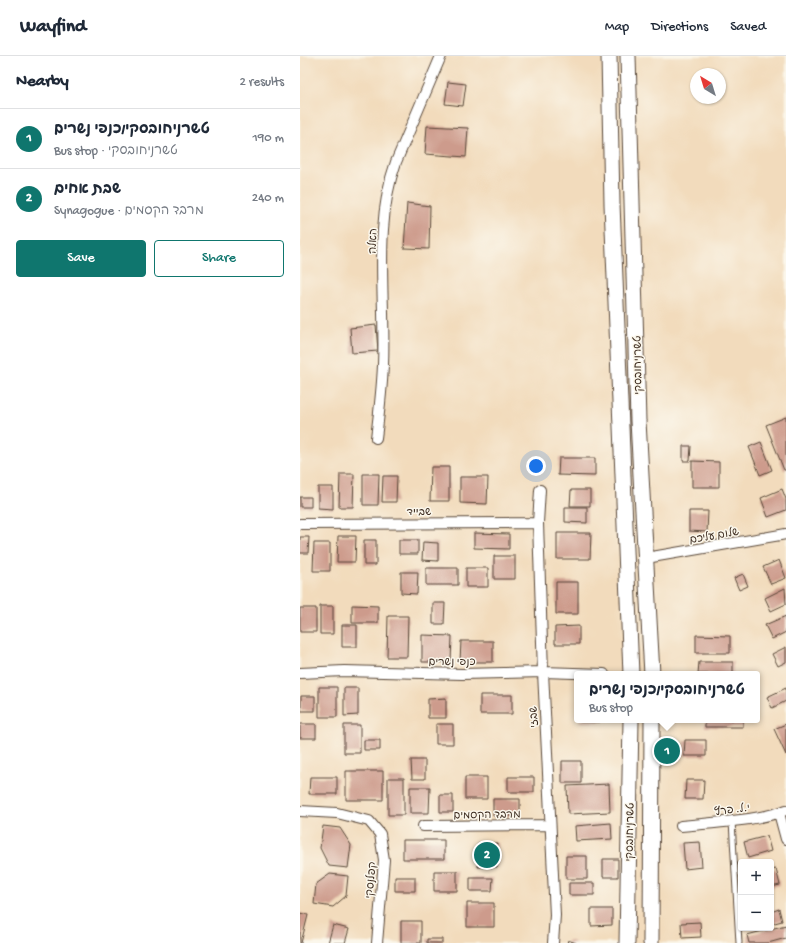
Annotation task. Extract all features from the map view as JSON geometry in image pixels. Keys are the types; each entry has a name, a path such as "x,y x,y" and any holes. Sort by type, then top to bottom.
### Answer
{"main road":[{"name":"טשרניחובסקי","path":"609,56 612,204 631,671"},
{"name":"טשרניחובסקי","path":"628,56 638,421 652,671"},
{"name":"טשרניחובסקי","path":"627,943 631,723"},
{"name":"טשרניחובסקי","path":"651,943 652,723"}],"street":[{"name":"האלה","path":"376,438 383,365 383,251 386,201 390,180 396,162 441,56"},
{"name":"שבזי","path":"540,490 538,523 543,672 555,915 553,943"},
{"name":"שב''ד","path":"300,524 538,523"},
{"name":"שלום עליכם","path":"646,558 786,534"},
{"name":"כנפי נשרים","path":"300,674 344,671 462,674 543,672 574,673"},
{"name":"קפלנסקי","path":"300,812 337,813 369,821 380,834 384,860 377,943"},
{"name":"י.ל. פרץ","path":"681,826 732,821 782,812"},
{"path":"782,812 786,839"},
{"name":"מרבד הקסמים","path":"424,826 550,825"}],"lane":[{"path":"732,821 739,943"}],"building":[{"path":"448,82 466,84 463,106 445,104"},
{"path":"427,126 468,128 466,157 425,154"},
{"path":"407,203 430,206 429,249 404,248"},
{"path":"376,325 378,351 352,353 350,328"},
{"path":"786,417 786,470 784,470 766,425"},
{"path":"761,442 772,470 760,475 749,447"},
{"path":"683,446 691,446 690,461 683,461"},
{"path":"559,458 595,458 595,476 558,475"},
{"path":"692,461 719,462 719,487 692,487"},
{"path":"431,467 449,467 449,501 430,501"},
{"path":"340,474 354,474 353,507 339,507"},
{"path":"363,474 379,474 378,505 363,505"},
{"path":"383,476 397,476 396,502 382,502"},
{"path":"460,477 488,477 487,504 460,503"},
{"path":"318,487 333,487 333,509 318,508"},
{"path":"782,489 786,499 786,510 768,517 761,498"},
{"path":"571,490 590,490 590,506 570,506"},
{"path":"300,497 311,497 311,507 300,507"},
{"path":"565,507 587,507 587,523 565,522"},
{"path":"689,511 708,511 707,532 689,531"},
{"path":"474,533 509,534 509,549 474,548"},
{"path":"557,533 591,533 590,559 557,559"},
{"path":"338,536 356,536 355,562 337,562"},
{"path":"300,537 309,537 308,553 300,553"},
{"path":"364,540 376,540 376,565 364,565"},
{"path":"399,540 418,540 418,554 399,554"},
{"path":"423,542 438,543 438,561 422,560"},
{"path":"314,543 330,543 330,571 313,571"},
{"path":"494,556 515,556 515,579 494,579"},
{"path":"779,560 786,578 771,584 763,567"},
{"path":"426,568 458,568 458,585 426,585"},
{"path":"466,568 488,568 488,587 466,587"},
{"path":"401,572 418,572 417,594 401,593"},
{"path":"743,574 748,586 739,590 734,578"},
{"path":"556,582 578,582 578,614 556,614"},
{"path":"785,588 786,604 771,611 765,598"},
{"path":"433,603 445,603 444,624 433,624"},
{"path":"352,605 378,606 378,623 352,623"},
{"path":"320,606 333,606 333,634 320,634"},
{"path":"300,608 316,608 316,632 300,632"},
{"path":"388,616 408,616 407,657 387,657"},
{"path":"786,616 786,632 772,639 765,625"},
{"path":"342,625 357,625 357,647 342,647"},
{"path":"579,626 579,644 555,644 555,627"},
{"path":"422,635 452,636 451,662 422,662"},
{"path":"696,635 730,636 730,653 696,653"},
{"path":"461,641 493,641 493,662 460,662"},
{"path":"786,647 786,662 778,666 772,654"},
{"path":"699,662 733,662 733,671 698,671"},
{"path":"319,687 337,687 337,717 319,717"},
{"path":"344,688 358,688 358,715 344,716"},
{"path":"786,688 786,701 772,708 767,697"},
{"path":"480,695 512,695 512,714 480,714"},
{"path":"301,696 315,696 315,711 301,711"},
{"path":"446,698 446,718 428,718 428,699"},
{"path":"705,723 743,723 743,727 705,727"},
{"path":"300,724 316,724 316,738 300,738"},
{"path":"436,724 453,724 453,744 436,744"},
{"path":"786,724 786,755 774,729"},
{"path":"344,725 360,725 360,753 344,753"},
{"path":"364,740 380,740 380,750 364,750"},
{"path":"685,740 706,740 706,756 684,756"},
{"path":"411,760 425,760 425,779 412,779"},
{"path":"562,761 581,761 581,783 562,783"},
{"path":"346,771 383,771 383,800 346,800"},
{"path":"310,777 337,777 337,794 309,794"},
{"path":"465,777 487,777 487,799 465,799"},
{"path":"508,777 534,777 534,792 508,792"},
{"path":"388,778 404,778 404,815 388,815"},
{"path":"686,780 704,780 703,799 685,799"},
{"path":"609,784 610,812 568,814 567,786"},
{"path":"410,787 430,787 429,813 410,813"},
{"path":"440,795 453,795 453,812 440,812"},
{"path":"493,799 520,799 520,816 493,816"},
{"path":"611,823 612,839 576,841 575,826"},
{"path":"323,826 340,828 351,845 348,868 329,866 320,848"},
{"path":"767,836 771,851 748,858 744,842"},
{"path":"403,840 444,840 444,859 403,859"},
{"path":"700,842 702,867 685,869 683,843"},
{"path":"478,843 497,843 497,867 478,867"},
{"path":"566,856 587,856 587,879 566,879"},
{"path":"603,859 618,859 618,877 603,877"},
{"path":"774,869 776,869 780,885 774,886"},
{"path":"434,871 457,871 457,891 434,891"},
{"path":"330,874 348,876 346,896 333,907 314,904 316,884"},
{"path":"395,877 415,877 415,891 395,891"},
{"path":"470,878 493,878 492,891 470,891"},
{"path":"569,883 594,883 594,895 569,895"},
{"path":"467,903 494,903 494,927 467,927"},
{"path":"591,909 612,909 612,925 591,926"},
{"path":"779,909 782,921 774,923 774,911"},
{"path":"300,913 308,915 301,943 300,943"},
{"path":"401,921 421,921 421,943 401,943"},
{"path":"700,922 701,937 682,938 681,923"},
{"path":"333,925 349,929 345,943 328,943"},
{"path":"786,925 786,938 768,943 749,943 747,935 763,931 774,931 774,928"},
{"path":"427,939 442,939 442,943 427,943"},
{"path":"568,940 576,943 567,943"}],"place":[{"name":"טשרניחובסקי/כנפי נשרים","path":"667,751"},
{"name":"שבת אחים","path":"487,855"}]}
